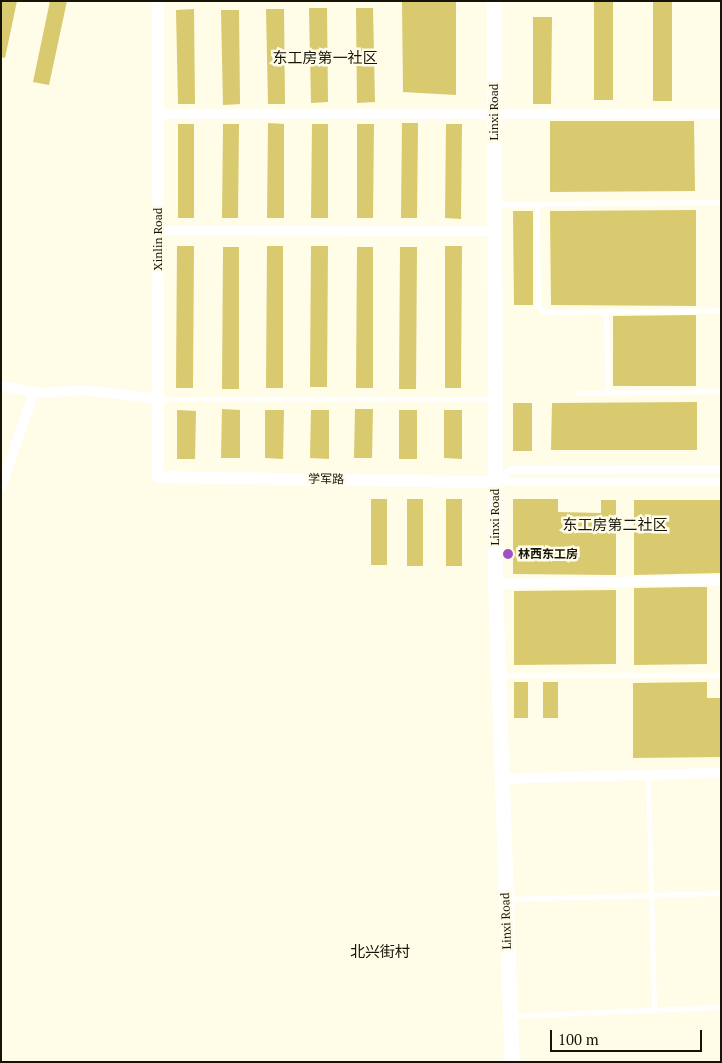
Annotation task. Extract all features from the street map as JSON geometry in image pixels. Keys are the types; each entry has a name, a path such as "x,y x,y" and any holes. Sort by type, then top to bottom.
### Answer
{"main road":[{"name":"Linxi Road","path":"494,1 493,399 499,480 495,584 500,780 512,1062"}],"street":[{"name":"Xinlin Road","path":"158,1 158,477"},
{"path":"158,114 721,114"},
{"path":"158,230 494,231"},
{"path":"1,386 34,392 83,390 158,399"},
{"path":"1,488 34,392"},
{"path":"499,480 510,470 721,470"},
{"name":"学军路","path":"158,477 499,480"},
{"path":"499,480 508,482 721,482"},
{"path":"495,584 721,580"},
{"path":"500,780 721,772"}],"lane":[{"path":"494,204 721,202"},
{"path":"537,204 538,305 544,312 721,310"},
{"path":"606,311 607,393"},
{"path":"578,393 721,391"},
{"path":"158,399 493,399"},
{"path":"497,675 721,675"},
{"path":"648,775 654,1010"},
{"path":"505,899 721,893"},
{"path":"510,1016 721,1007"}],"building":[{"path":"1,1 17,1 5,58 1,57"},
{"path":"50,1 67,1 49,85 33,82"},
{"path":"402,1 456,1 456,95 403,92"},
{"path":"594,1 613,1 613,100 594,100"},
{"path":"653,1 672,1 672,101 653,101"},
{"path":"309,8 327,8 328,102 311,103"},
{"path":"356,8 373,8 375,102 357,103"},
{"path":"194,9 195,104 178,104 176,10"},
{"path":"266,9 284,9 285,104 268,104"},
{"path":"221,10 239,10 240,104 223,105"},
{"path":"533,17 552,17 551,104 533,104"},
{"path":"550,121 694,121 695,191 550,192"},
{"path":"268,123 284,124 284,218 267,218"},
{"path":"402,123 418,123 417,218 401,218"},
{"path":"178,124 194,124 194,218 178,218"},
{"path":"223,124 239,124 238,218 222,218"},
{"path":"312,124 328,124 328,218 311,218"},
{"path":"357,124 374,124 373,218 357,218"},
{"path":"446,124 462,124 461,219 445,218"},
{"path":"696,210 696,306 551,305 550,211"},
{"path":"513,211 533,211 533,305 514,305"},
{"path":"177,246 194,246 193,388 176,388"},
{"path":"267,246 283,246 283,388 266,388"},
{"path":"311,246 328,246 327,387 310,387"},
{"path":"445,246 462,246 461,388 445,388"},
{"path":"223,247 239,247 239,389 222,389"},
{"path":"357,247 373,247 373,388 356,388"},
{"path":"400,247 417,247 416,389 399,389"},
{"path":"696,315 696,386 613,386 613,316"},
{"path":"697,402 697,450 551,450 552,403"},
{"path":"513,403 532,403 532,451 513,451"},
{"path":"222,409 240,410 240,458 221,458"},
{"path":"355,409 373,409 372,458 354,458"},
{"path":"177,410 196,411 195,459 177,459"},
{"path":"265,410 284,410 283,459 265,458"},
{"path":"311,410 329,410 329,459 310,458"},
{"path":"399,410 417,410 417,459 399,459"},
{"path":"444,410 462,410 462,459 444,458"},
{"path":"371,499 387,499 387,565 371,565"},
{"path":"407,499 423,499 423,566 407,566"},
{"path":"446,499 462,499 462,566 446,566"},
{"path":"513,499 558,499 558,512 601,513 601,500 616,500 616,575 513,574"},
{"path":"634,500 721,500 721,573 634,575"},
{"path":"707,587 707,664 634,665 634,588"},
{"path":"616,590 616,664 514,665 514,591"},
{"path":"514,682 528,682 528,718 514,718"},
{"path":"543,682 558,682 558,718 543,718"},
{"path":"707,682 707,698 721,698 721,757 633,758 633,683"}],"place":[{"name":"林西东工房","path":"508,554"}],"district":[{"name":"东工房第一社区","path":"325,58"},
{"name":"东工房第二社区","path":"615,525"},
{"name":"北兴街村","path":"380,952"}]}
